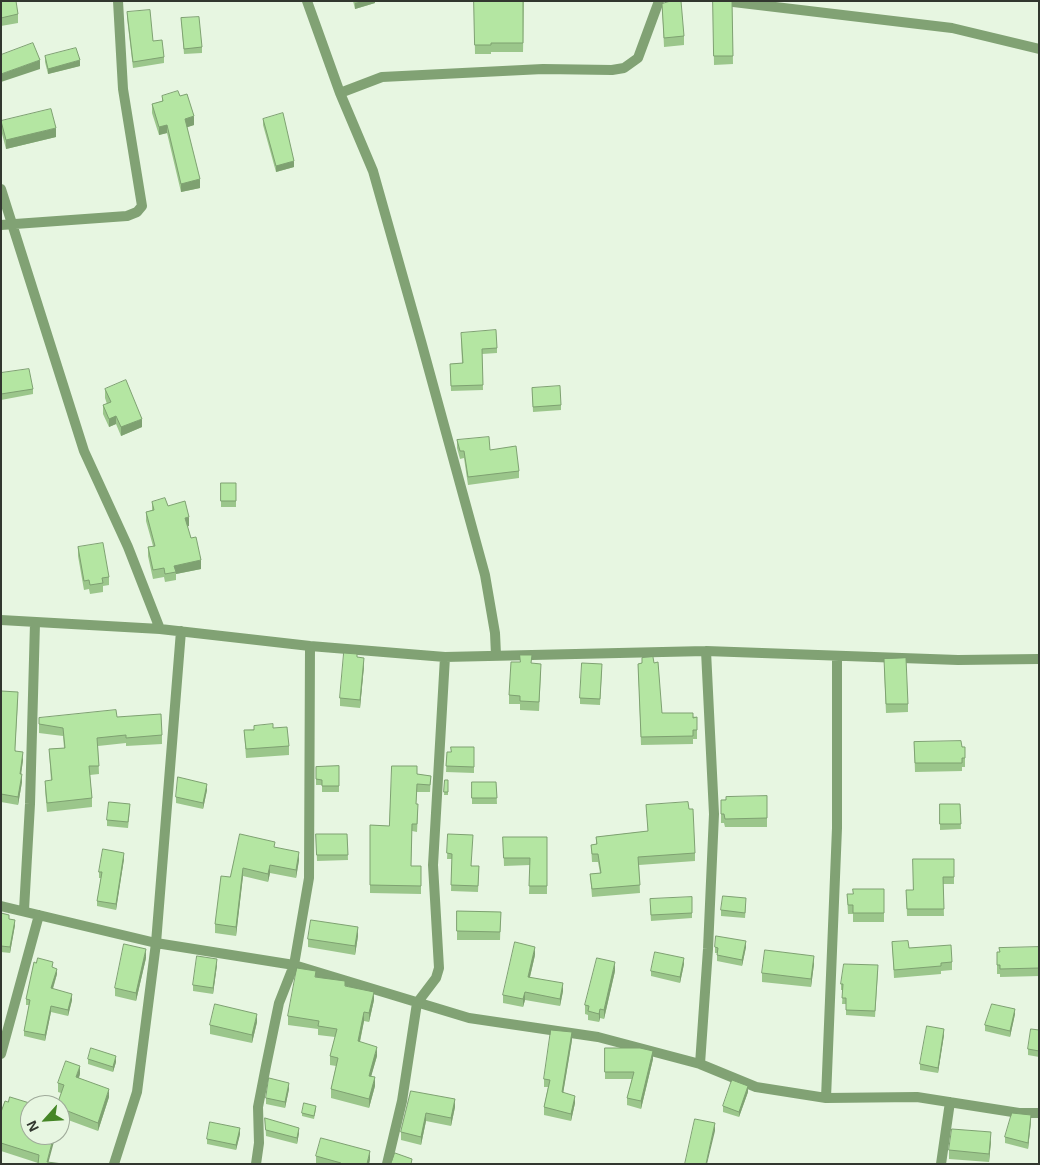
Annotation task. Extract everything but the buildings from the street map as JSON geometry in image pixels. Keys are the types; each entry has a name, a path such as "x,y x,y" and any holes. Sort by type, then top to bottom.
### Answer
{"street":[{"path":"6,224 48,223 128,216 137,212 142,206 123,89 118,1"},
{"path":"306,1 340,93 373,171 485,575 495,632 496,655"},
{"path":"340,93 382,77 543,69 612,70 624,68 638,58 658,4 674,1"},
{"path":"725,1 800,6 952,28 1039,49"},
{"path":"1,189 6,224 84,451 128,547 160,629"},
{"path":"1,620 160,629 310,646 445,657 706,651 958,660 1039,659"},
{"path":"24,910 30,804 35,623"},
{"path":"114,1164 137,1092 156,943 181,631"},
{"path":"256,1164 259,1143 258,1107 279,1003 294,965 309,878 310,646"},
{"path":"700,1064 708,950 714,814 706,651"},
{"path":"826,1098 837,828 837,656"},
{"path":"387,1164 402,1101 417,1003 436,978 439,968 433,866 445,657"},
{"path":"1,906 156,943 294,965 469,1018 598,1037 700,1064 756,1087 826,1098 917,1097 1019,1113 1039,1113"},
{"path":"1,1054 39,915"},
{"path":"941,1164 950,1102"}]}
